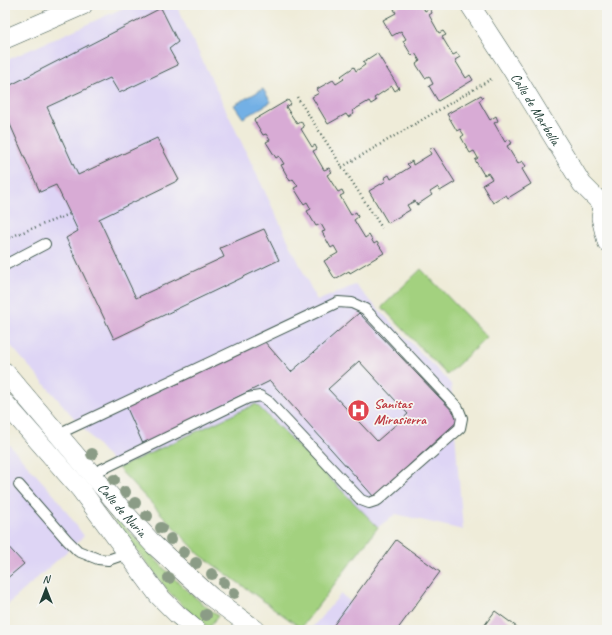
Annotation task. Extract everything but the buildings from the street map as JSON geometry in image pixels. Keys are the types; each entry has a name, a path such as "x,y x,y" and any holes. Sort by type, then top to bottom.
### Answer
{"street":[{"path":"5,39 83,5"},
{"name":"Calle de Marbella","path":"470,5 511,68 582,184 605,208"},
{"path":"605,208 601,218 607,242"},
{"name":"Calle de Nuria","path":"5,372 154,545 211,597 256,630"},
{"name":"Calle de Nuria","path":"5,403 81,490 159,596 196,630"}],"lane":[{"path":"5,265 45,244"},
{"path":"58,434 338,302 352,303 365,308 458,408 462,418 460,428 378,500 369,503 362,500 268,401 260,396 248,398 92,474"},
{"path":"19,485 67,540 78,550 98,559 108,560 128,554"}],"path":[{"path":"342,167 511,68"},
{"path":"297,97 382,228"},
{"path":"5,239 70,214"}],"shaded area":[{"path":"130,5 176,5 317,301 355,285 451,384 463,530 396,514 378,527 256,404 118,468 5,339 5,61"},
{"path":"5,440 55,496 84,536 5,607"},
{"path":"341,594 387,630 310,630"}],"green space":[{"path":"421,269 487,337 447,375 382,307"},
{"path":"256,404 378,527 301,628 200,555 118,468"},
{"path":"112,512 176,580 218,616 209,628 185,608 168,591 109,514"}],"water":[{"path":"263,89 271,102 243,118 234,105"}],"place":[{"name":"Sanitas Mirasierra","path":"358,411"}]}
